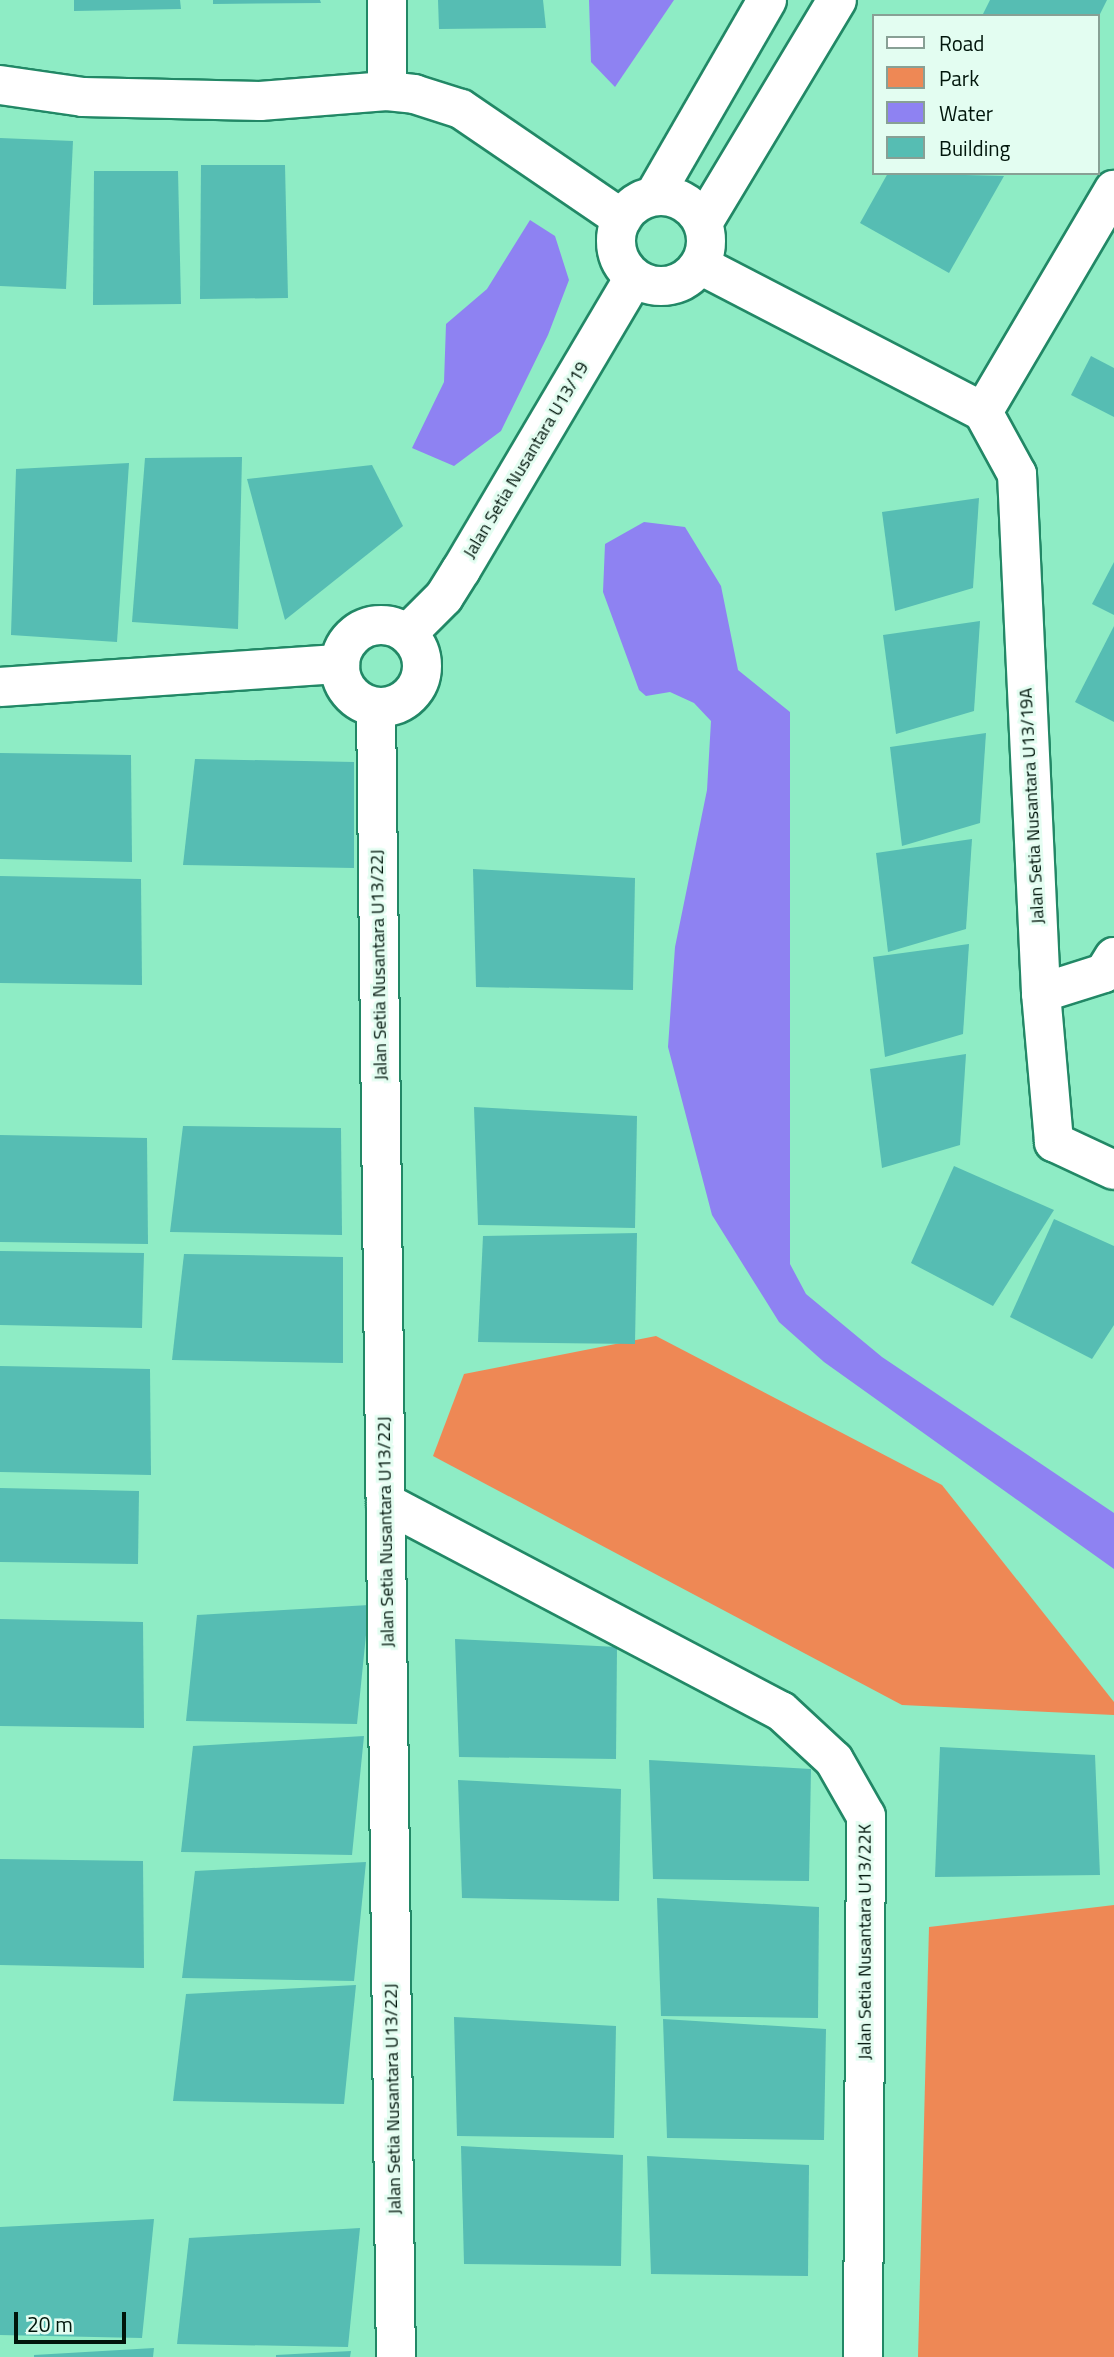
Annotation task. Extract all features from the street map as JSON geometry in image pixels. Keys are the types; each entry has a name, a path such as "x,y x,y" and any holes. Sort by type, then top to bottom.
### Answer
{"street":[{"path":"387,0 387,90"},
{"path":"654,196 683,201 703,223 706,251 700,265 690,277 669,285 648,284 634,278 618,257 617,231 630,208 654,196 767,0"},
{"path":"703,223 838,0"},
{"path":"0,85 83,97 246,101 387,90 414,93 461,109 622,219"},
{"path":"700,265 983,412 1114,190"},
{"name":"Jalan Setia Nusantara U13/19","path":"407,634 450,588 634,278"},
{"name":"Jalan Setia Nusantara U13/19A","path":"983,412 1017,474 1041,993 1054,1142 1114,1170"},
{"path":"384,624 407,634 421,656 419,682 402,702 376,707 354,697 341,676 340,664 349,640 359,631 384,624"},
{"path":"0,687 340,664"},
{"name":"Jalan Setia Nusantara U13/22J","path":"376,707 396,2357"},
{"path":"1041,993 1104,973 1114,957"},
{"name":"Jalan Setia Nusantara U13/22K","path":"386,1503 781,1712 834,1760 866,1816 863,2357"}],"green space":[{"path":"656,1336 942,1485 1114,1702 1114,1715 902,1705 433,1456 464,1374"},
{"path":"1114,1905 1114,2357 918,2357 929,1927"}],"water":[{"path":"589,0 674,0 615,87 591,62"},
{"path":"530,220 555,236 569,280 548,335 501,431 454,466 412,448 444,382 446,324 487,289"},
{"path":"644,522 685,527 721,586 738,670 790,712 790,1264 806,1294 882,1357 1114,1513 1114,1569 824,1362 779,1322 712,1215 668,1047 675,947 707,790 711,721 694,703 670,692 646,696 639,690 603,592 605,544"}],"building":[{"path":"74,0 180,0 181,9 74,11"},
{"path":"213,0 320,0 321,3 213,4"},
{"path":"438,0 543,0 546,28 439,29"},
{"path":"990,0 1107,0 1100,14 983,14"},
{"path":"0,138 73,141 66,289 0,286"},
{"path":"201,165 285,165 288,298 200,299"},
{"path":"94,171 178,171 181,304 93,305"},
{"path":"887,175 1004,176 949,273 860,223"},
{"path":"1091,356 1114,368 1114,417 1071,395"},
{"path":"242,457 238,629 132,622 145,458"},
{"path":"129,463 117,642 11,635 16,469"},
{"path":"372,465 403,526 285,620 247,479"},
{"path":"979,498 973,588 895,611 882,512"},
{"path":"1114,562 1114,615 1092,604"},
{"path":"980,621 974,711 896,734 883,635"},
{"path":"1114,626 1114,722 1075,702"},
{"path":"986,733 980,823 902,846 890,747"},
{"path":"0,753 131,755 132,862 0,859"},
{"path":"195,759 354,762 354,868 183,865"},
{"path":"972,839 966,929 888,952 876,853"},
{"path":"473,869 635,878 633,990 476,987"},
{"path":"0,876 141,879 142,985 0,983"},
{"path":"969,944 963,1034 885,1057 873,957"},
{"path":"966,1054 960,1145 882,1168 870,1069"},
{"path":"474,1107 637,1116 635,1228 478,1225"},
{"path":"183,1126 341,1128 342,1235 170,1232"},
{"path":"0,1135 147,1138 148,1244 0,1242"},
{"path":"954,1166 1054,1210 993,1306 911,1263"},
{"path":"1054,1219 1114,1246 1114,1325 1092,1359 1010,1317"},
{"path":"637,1233 635,1344 478,1342 483,1236"},
{"path":"0,1251 144,1253 142,1328 0,1325"},
{"path":"184,1254 343,1257 343,1363 172,1360"},
{"path":"0,1366 150,1369 151,1475 0,1472"},
{"path":"0,1488 139,1491 138,1564 0,1562"},
{"path":"369,1605 357,1724 186,1721 197,1615"},
{"path":"0,1619 143,1622 144,1728 0,1726"},
{"path":"455,1639 617,1647 616,1759 459,1757"},
{"path":"364,1736 352,1855 181,1852 193,1746"},
{"path":"940,1747 1095,1755 1100,1875 935,1877"},
{"path":"649,1760 811,1769 809,1881 653,1879"},
{"path":"458,1780 621,1789 619,1901 462,1898"},
{"path":"0,1859 143,1861 144,1968 0,1965"},
{"path":"366,1862 354,1981 182,1978 195,1871"},
{"path":"657,1898 819,1907 818,2018 661,2016"},
{"path":"356,1985 344,2104 173,2101 186,1994"},
{"path":"454,2017 616,2026 614,2138 457,2136"},
{"path":"663,2019 826,2029 824,2140 667,2138"},
{"path":"461,2146 623,2155 621,2266 464,2264"},
{"path":"647,2156 809,2165 808,2276 651,2274"},
{"path":"154,2219 142,2338 0,2335 0,2227"},
{"path":"360,2228 348,2347 177,2344 189,2238"},
{"path":"154,2348 153,2357 34,2357 34,2355"},
{"path":"351,2351 350,2357 276,2357 276,2355"}]}
